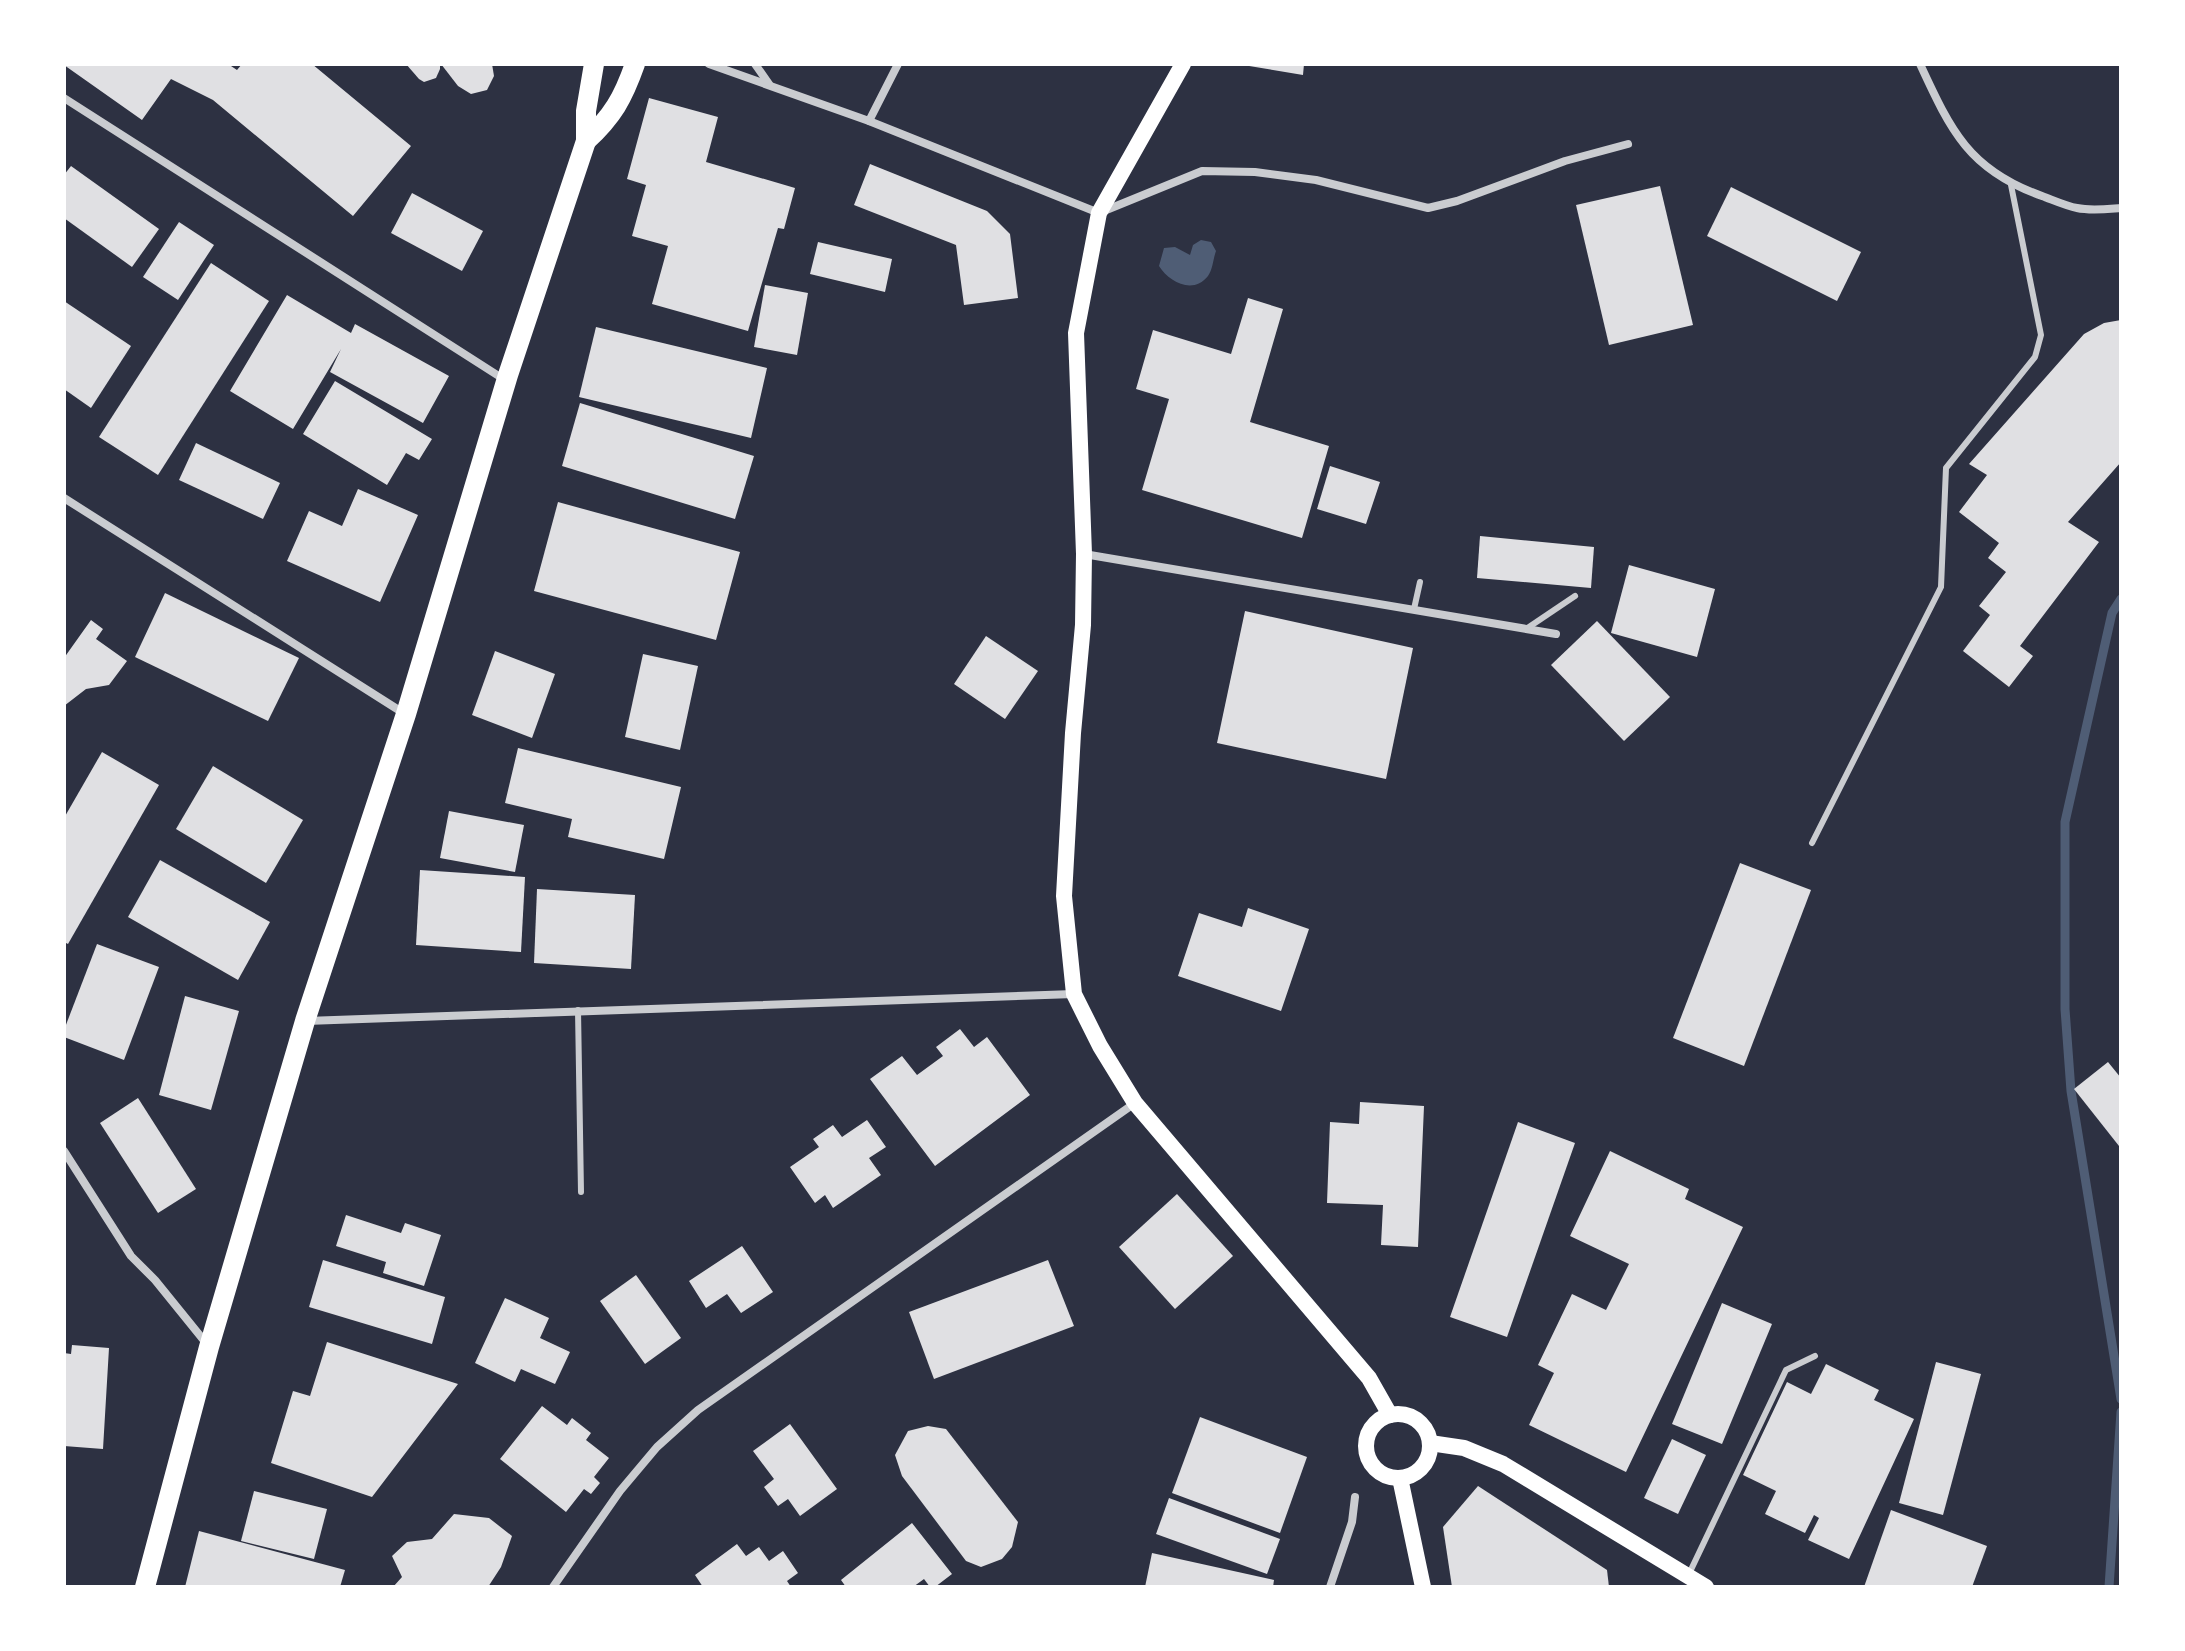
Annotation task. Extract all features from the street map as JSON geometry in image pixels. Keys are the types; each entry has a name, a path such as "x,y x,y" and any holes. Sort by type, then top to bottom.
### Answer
{"main road":[{"path":"145,1587 209,1347 305,1021 406,714 507,381 586,141 586,111 594,64"},
{"path":"586,141 609,120 624,94 635,64"},
{"path":"1183,64 1099,213 1076,333 1084,554 1083,625 1073,733 1064,896 1074,994 1100,1046 1135,1103 1369,1378 1390,1415"},
{"path":"1401,1414 1421,1423 1430,1443 1425,1463 1418,1471 1400,1478 1381,1472 1368,1457 1368,1436 1373,1427 1390,1415 1401,1414"},
{"path":"1430,1443 1464,1448 1503,1464 1706,1587"},
{"path":"1400,1478 1423,1587"}],"street":[{"path":"709,64 869,121 1099,213 1202,171 1255,172 1316,180 1428,208 1457,201 1565,161 1628,144"},
{"path":"755,64 770,84"},
{"path":"869,121 898,64"},
{"path":"1920,64 1959,138 1983,167 2011,185 2078,209 2121,208"},
{"path":"64,98 507,381"},
{"path":"64,498 406,714"},
{"path":"1084,554 1556,634"},
{"path":"305,1021 1074,994"},
{"path":"553,1587 620,1491 657,1447 698,1410 1135,1103"},
{"path":"64,1151 131,1256 155,1280 209,1347"},
{"path":"1330,1587 1352,1522 1355,1497"}],"lane":[{"path":"1812,843 1941,587 1946,468 2035,357 2041,335 2011,185"},
{"path":"1414,609 1420,582"},
{"path":"1526,629 1575,596"},
{"path":"578,1010 581,1192"},
{"path":"1688,1576 1786,1370 1815,1356"}],"water":[{"path":"1201,240 1211,242 1216,251 1210,273 1202,282 1182,284 1169,277 1159,266 1164,248 1175,247 1190,255 1193,245"}],"building":[{"path":"228,64 237,70 242,64 312,64 411,146 353,216 213,100 171,79 142,120 64,65"},
{"path":"406,64 440,64 440,69 436,78 424,82"},
{"path":"441,64 492,64 494,76 487,90 471,94 458,86"},
{"path":"1237,64 1304,64 1303,75"},
{"path":"649,98 718,117 706,162 795,188 784,229 778,228 748,331 652,304 668,246 632,236 646,185 627,179"},
{"path":"870,164 987,211 1010,234 1018,298 964,305 956,245 854,205"},
{"path":"71,166 159,229 132,267 64,218 64,175"},
{"path":"1660,186 1693,325 1609,345 1576,205"},
{"path":"1731,187 1861,252 1837,301 1707,236"},
{"path":"412,193 483,231 462,271 391,233"},
{"path":"179,222 214,245 178,300 143,277"},
{"path":"818,242 892,259 885,292 810,274"},
{"path":"211,263 269,301 158,475 99,437"},
{"path":"765,285 808,293 797,355 754,347"},
{"path":"287,295 351,333 355,324 449,376 423,423 330,372 341,349 293,429 230,391"},
{"path":"1248,298 1283,309 1250,422 1329,446 1302,538 1142,490 1169,399 1136,389 1153,330 1231,354"},
{"path":"64,301 131,346 91,408 64,389"},
{"path":"2121,320 2121,462 2068,522 2099,542 2020,646 2033,656 2009,687 1963,651 1990,615 1979,606 2006,572 1988,558 1999,543 1959,512 1987,475 1969,464 2084,334 2104,323"},
{"path":"596,327 767,368 751,438 579,397"},
{"path":"335,381 432,439 419,460 406,453 387,485 303,434"},
{"path":"580,403 754,456 735,519 562,466"},
{"path":"196,443 280,483 263,519 179,480"},
{"path":"1330,466 1380,482 1366,524 1317,509"},
{"path":"358,489 418,515 380,602 287,561 309,511 342,526"},
{"path":"558,502 740,552 716,640 534,591"},
{"path":"1480,536 1594,547 1591,588 1477,578"},
{"path":"1629,565 1715,589 1697,657 1611,633"},
{"path":"165,593 299,658 268,721 135,657"},
{"path":"1245,611 1413,648 1386,779 1217,743"},
{"path":"91,620 103,629 96,639 127,661 109,685 86,689 64,706 64,658"},
{"path":"1597,621 1670,697 1624,741 1551,665"},
{"path":"986,636 1038,671 1005,719 954,684"},
{"path":"495,651 555,674 532,738 472,715"},
{"path":"643,654 698,666 680,750 625,737"},
{"path":"518,748 681,787 664,859 568,837 572,819 505,803"},
{"path":"102,752 159,785 68,944 64,942 64,818"},
{"path":"213,766 303,820 266,883 176,829"},
{"path":"449,811 524,825 515,872 440,858"},
{"path":"160,860 270,922 238,980 128,917"},
{"path":"1740,863 1811,890 1744,1066 1673,1038"},
{"path":"420,870 525,877 521,952 416,945"},
{"path":"537,889 635,895 631,969 534,963"},
{"path":"1248,908 1309,929 1281,1011 1178,976 1199,913 1242,927"},
{"path":"97,944 159,967 124,1060 64,1037"},
{"path":"185,996 239,1011 211,1110 159,1095"},
{"path":"960,1029 974,1047 987,1037 1030,1095 935,1166 870,1079 902,1056 917,1075 943,1056 936,1047"},
{"path":"2108,1062 2121,1078 2119,1146 2074,1089"},
{"path":"138,1098 196,1189 158,1213 100,1123"},
{"path":"1360,1102 1424,1106 1418,1247 1381,1245 1383,1205 1327,1203 1330,1122 1359,1124"},
{"path":"867,1120 886,1147 869,1158 881,1175 833,1208 825,1195 815,1203 790,1167 819,1147 813,1139 833,1125 842,1137"},
{"path":"1518,1122 1575,1143 1507,1337 1450,1317"},
{"path":"1610,1151 1689,1189 1685,1199 1743,1227 1626,1472 1529,1425 1554,1373 1538,1365 1572,1294 1606,1310 1629,1264 1570,1236"},
{"path":"1177,1194 1233,1256 1175,1309 1119,1247"},
{"path":"346,1215 401,1233 405,1223 441,1235 424,1286 383,1273 386,1262 336,1246"},
{"path":"742,1246 773,1292 741,1313 727,1294 706,1308 689,1281"},
{"path":"323,1260 445,1297 432,1344 309,1307"},
{"path":"1048,1260 1074,1326 934,1379 909,1312"},
{"path":"636,1275 681,1338 645,1364 600,1301"},
{"path":"505,1298 549,1318 540,1338 570,1352 555,1384 521,1369 515,1382 475,1363"},
{"path":"1722,1303 1772,1324 1722,1444 1672,1424"},
{"path":"327,1342 458,1384 372,1497 271,1463 293,1391 310,1396"},
{"path":"72,1345 109,1348 103,1449 64,1446 64,1353 71,1354"},
{"path":"1936,1362 1981,1374 1943,1515 1899,1503"},
{"path":"1826,1364 1879,1390 1874,1400 1914,1419 1849,1559 1808,1540 1819,1518 1814,1515 1805,1533 1765,1514 1776,1491 1743,1475 1787,1382 1811,1394"},
{"path":"542,1406 567,1425 572,1418 591,1433 586,1440 609,1458 594,1477 600,1483 591,1494 584,1489 566,1512 500,1459"},
{"path":"1200,1417 1307,1457 1280,1533 1172,1493"},
{"path":"790,1424 837,1489 800,1516 788,1499 778,1506 764,1487 774,1479 753,1451"},
{"path":"928,1426 946,1429 1018,1522 1012,1547 1002,1559 981,1567 966,1561 902,1476 895,1455 908,1431"},
{"path":"1672,1439 1706,1455 1678,1514 1644,1498"},
{"path":"1478,1486 1607,1570 1609,1587 1452,1587 1443,1527"},
{"path":"254,1491 327,1509 314,1559 241,1541"},
{"path":"1169,1498 1280,1539 1267,1574 1156,1534"},
{"path":"1891,1510 1987,1546 1972,1587 1864,1587"},
{"path":"454,1514 489,1518 512,1536 501,1567 488,1587 393,1587 402,1577 392,1556 407,1542 432,1539"},
{"path":"912,1523 952,1574 935,1587 930,1587 924,1579 913,1587 846,1587 841,1580"},
{"path":"199,1531 345,1570 340,1587 185,1587"},
{"path":"737,1544 746,1556 759,1547 769,1561 783,1551 798,1573 787,1581 791,1587 703,1587 695,1575"},
{"path":"1152,1553 1274,1580 1273,1587 1145,1587"}],"waterway":[{"path":"2121,599 2112,613 2065,822 2065,1009 2071,1091 2121,1399"},
{"path":"2109,1587 2121,1412"}]}
